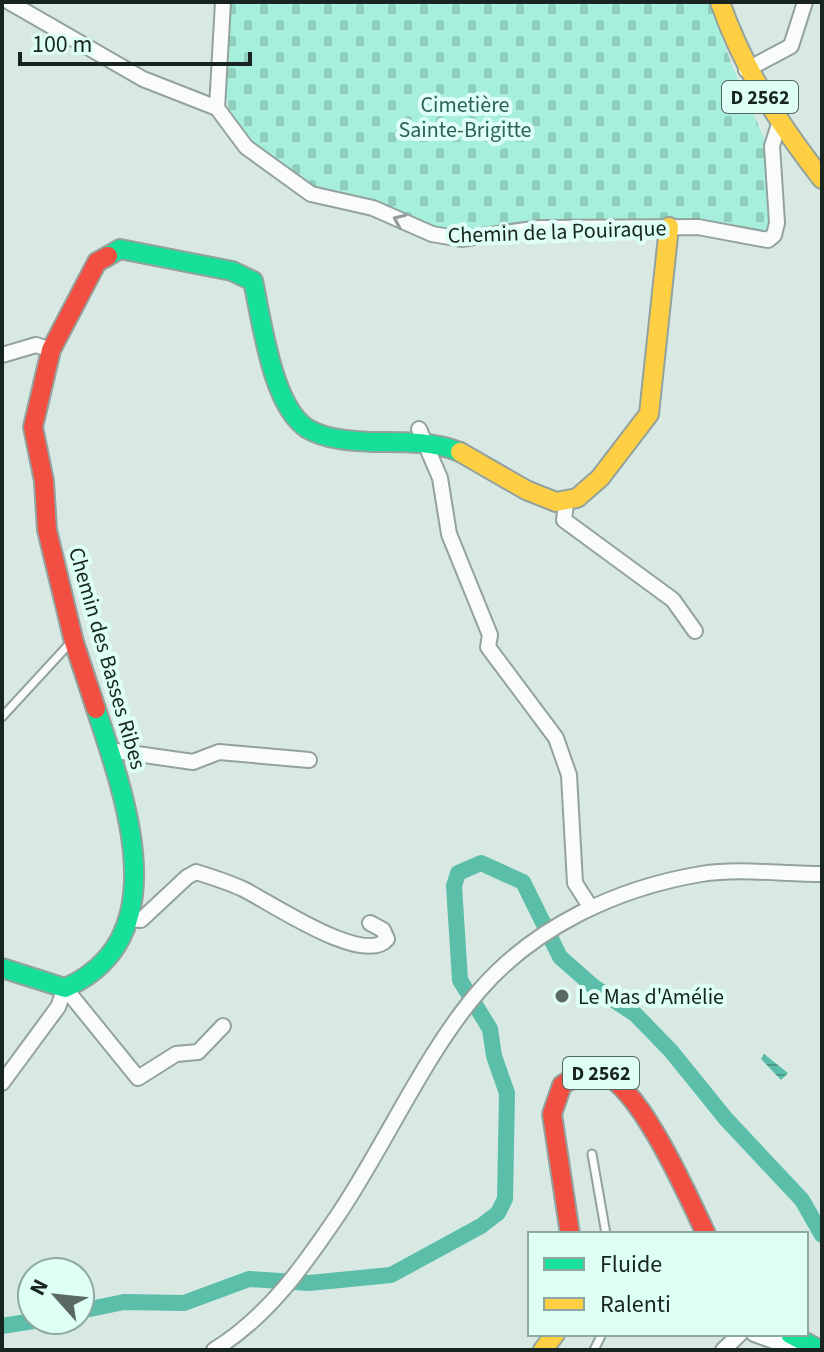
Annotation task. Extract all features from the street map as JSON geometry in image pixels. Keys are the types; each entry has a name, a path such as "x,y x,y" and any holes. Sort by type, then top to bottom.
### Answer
{"street":[{"path":"9,2 143,79 217,108 223,2"},
{"name":"D 2562","path":"720,2 746,70 779,124 822,179"},
{"path":"746,70 791,46 805,2"},
{"name":"Chemin de la Pouiraque","path":"217,108 246,147 311,194 373,208 432,234 461,239 540,228 698,227 768,240 774,235 777,178 772,146 779,124"},
{"path":"669,227 654,390 648,416 583,497 566,503 564,520 673,600 695,631"},
{"name":"Chemin des Basses Ribes","path":"65,988 81,981 107,956 128,919 135,847 74,639 47,530 44,481 33,427 51,350 97,262 120,249 232,271 253,281 282,400 296,420 314,434 334,438 421,436 454,449 545,498 566,503"},
{"path":"2,355 36,345 51,350"},
{"path":"421,436 440,478 449,534 490,635 488,647 556,738 569,775 575,883 584,911"},
{"path":"109,750 193,762 219,752 309,760"},
{"path":"128,919 141,920 196,872 242,888 330,934 363,946 381,946 387,939 383,930 370,923"},
{"path":"214,1350 265,1310 305,1263 353,1191 458,1018 501,967 584,911 620,894 703,874 822,874"},
{"path":"2,968 65,988 138,1078 176,1054 198,1052 223,1026"},
{"path":"2,1083 58,1007 65,988"},
{"name":"D 2562","path":"570,1232 552,1114 562,1085 588,1072 604,1073 633,1099 705,1232"},
{"path":"723,1350 738,1336"},
{"path":"760,1336 798,1350"},
{"path":"794,1336 820,1349"}],"lane":[{"path":"2,717 74,639"},
{"path":"592,1154 606,1232"}],"green space":[{"name":"Cimetière Sainte-Brigitte","path":"230,2 710,2 732,66 764,138 772,180 773,221 764,232 755,234 464,233 363,208 291,175 261,154 239,129 227,101 226,90"}],"shaded area":[{"path":"764,1054 788,1073 781,1080 761,1059"}],"waterway":[{"path":"96,1308 124,1302 184,1303 249,1279 309,1283 391,1275 481,1226 498,1213 505,1199 507,1093 494,1056 490,1029 460,980 454,886 458,873 481,863 523,882 560,957 594,987 635,1014 671,1051 726,1119 802,1200 822,1235"},
{"path":"2,1326 16,1324"}],"traffic: fast":[{"path":"108,256 120,249 232,271 253,281 277,383 285,402 308,429 340,439 429,444 460,452"},
{"path":"2,968 65,988 100,965 122,935 132,900 134,862 129,822 96,709"},
{"path":"794,1336 820,1350"}],"traffic: slow":[{"path":"720,2 740,50 764,95 822,179"},
{"path":"460,452 526,490 556,502 577,498 600,478 649,414 669,227"},
{"path":"543,1350 554,1336"}],"traffic: jam":[{"path":"96,709 74,642 47,530 44,481 33,427 51,350 97,262 108,256"},
{"path":"570,1232 552,1114 562,1085 581,1074 592,1072 602,1073 617,1083 632,1099 662,1145 705,1232"}],"place":[{"name":"Le Mas d'Amélie","path":"562,996"}]}
